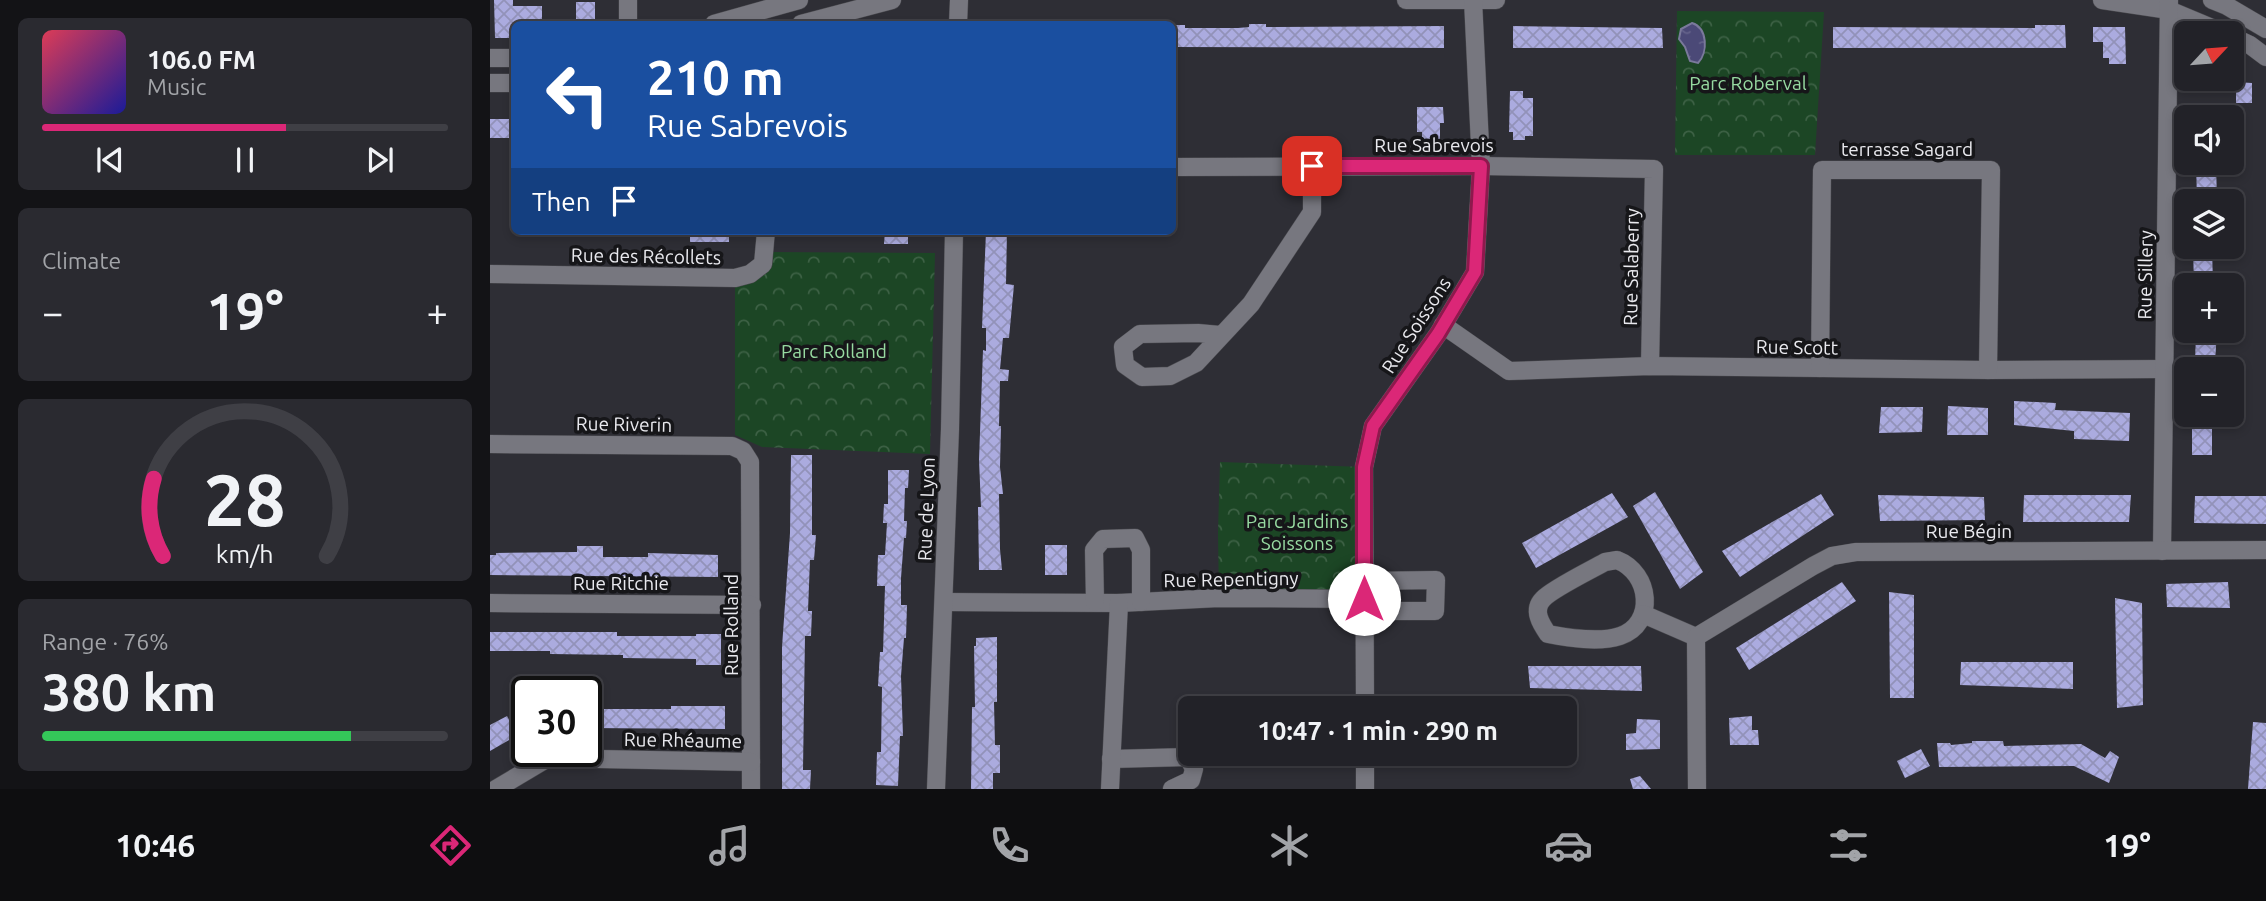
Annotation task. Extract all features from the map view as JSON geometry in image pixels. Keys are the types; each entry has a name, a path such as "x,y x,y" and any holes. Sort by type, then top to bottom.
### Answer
{"street":[{"path":"628,0 628,21"},
{"path":"812,21 892,0"},
{"path":"958,21 959,0"},
{"path":"1406,0 1496,0"},
{"name":"Rue Soissons","path":"1365,696 1364,467 1373,426 1443,325 1475,272 1481,166 1474,0"},
{"path":"2102,0 2169,5 2200,21"},
{"path":"2212,0 2266,29"},
{"path":"724,21 788,1"},
{"path":"773,21 788,1"},
{"name":"Rue Sillery","path":"2162,551 2169,5"},
{"path":"2244,42 2266,57"},
{"path":"490,58 511,58"},
{"path":"490,83 511,83"},
{"path":"1220,335 1139,334 1123,347 1125,365 1142,377 1170,376 1196,363 1251,304 1312,212 1312,166"},
{"name":"Rue Sabrevois","path":"1176,167 1481,166 1654,169"},
{"name":"Rue Salaberry","path":"1650,366 1654,169"},
{"name":"terrasse Sagard","path":"1820,368 1822,170 1991,170 1988,370"},
{"name":"Rue des Récollets","path":"490,274 734,278 750,274 763,264 766,235"},
{"name":"Rue de Lyon","path":"936,789 950,429 954,235"},
{"name":"Rue Scott","path":"1443,325 1509,371 1650,366 2165,369"},
{"name":"Rue Riverin","path":"490,444 732,446 743,451 751,462"},
{"name":"Rue Rolland","path":"751,462 751,789"},
{"name":"Rue Repentigny","path":"1095,602 1094,550 1103,538 1135,538 1141,550 1141,602"},
{"name":"Rue Bégin","path":"1696,637 1832,556 1856,552 2266,550"},
{"path":"1617,560 1629,565 1644,584 1643,614 1633,628 1619,636 1577,639 1548,634 1537,611 1542,600 1605,562 1617,560"},
{"name":"Rue Repentigny","path":"944,602 1119,603 1219,598 1364,597"},
{"name":"Rue Ritchie","path":"490,603 752,605"},
{"path":"1110,789 1119,603"},
{"path":"1643,614 1696,637 1697,789"},
{"path":"1111,760 1188,757 1194,769 1191,780 1172,789"},
{"name":"Rue Rhéaume","path":"496,789 548,758 751,762"},
{"path":"1365,766 1365,789"}],"green space":[{"name":"Parc Roberval","path":"1677,11 1824,12 1815,155 1675,155"},
{"name":"Parc Rolland","path":"766,252 935,253 930,454 762,447 735,435 735,278"},
{"name":"Parc Jardins Soissons","path":"1220,462 1364,467 1364,599 1219,598"}],"water":[{"path":"1692,23 1701,30 1705,41 1704,53 1698,63 1690,61 1679,39 1681,29"}],"building":[{"path":"494,0 513,0 513,6 542,6 542,21 511,21 511,38 495,38"},
{"path":"576,2 595,2 595,21 576,21"},
{"path":"1249,24 1266,24 1266,27 1444,26 1444,48 1176,47 1176,25 1185,25 1185,28 1249,27"},
{"path":"2035,25 2065,25 2066,48 1833,48 1833,27 2035,28"},
{"path":"1513,26 1662,28 1663,48 1513,48"},
{"path":"2093,27 2125,27 2126,64 2109,64 2109,58 2103,58 2103,42 2093,42"},
{"path":"2244,82 2252,83 2252,103 2236,103 2236,91 2244,91"},
{"path":"1510,91 1523,91 1523,98 1533,98 1533,136 1525,136 1525,140 1513,140 1513,132 1509,132"},
{"path":"1417,107 1443,107 1444,123 1440,123 1440,139 1422,139 1422,132 1417,132"},
{"path":"490,119 511,119 511,138 490,138"},
{"path":"2196,175 2216,175 2217,189 2197,189"},
{"path":"690,235 729,235 729,242 690,242"},
{"path":"885,235 908,235 908,244 884,244"},
{"path":"986,235 1007,235 1006,284 1014,285 1009,338 1003,338 1000,369 1009,370 1008,381 1000,381 1000,467 1003,494 999,494 1002,570 979,570 979,460 983,350 986,351 986,328 982,328"},
{"path":"2193,259 2212,259 2213,273 2194,273"},
{"path":"2196,343 2216,343 2215,357 2195,357"},
{"path":"2014,401 2056,403 2055,410 2130,413 2129,441 2074,439 2074,431 2014,425"},
{"path":"1948,406 1988,408 1988,435 1947,435"},
{"path":"1881,407 1923,407 1922,432 1879,433"},
{"path":"2192,427 2212,427 2212,455 2192,455"},
{"path":"791,455 812,455 812,535 816,535 814,560 810,560 808,611 812,611 811,636 805,636 803,770 811,770 810,789 782,789 782,647 790,533"},
{"path":"888,470 909,470 908,488 905,488 904,521 907,521 901,578 901,605 907,605 901,676 903,736 900,736 898,786 876,785 877,752 881,752 882,687 878,686 880,652 883,652 885,586 877,586 878,555 885,555 887,523 883,523 884,504 888,504"},
{"path":"1655,492 1703,572 1680,589 1633,506"},
{"path":"1612,493 1628,517 1536,568 1522,543"},
{"path":"1821,494 1834,515 1740,577 1722,551"},
{"path":"1878,495 1984,497 1985,520 1880,521"},
{"path":"2024,495 2131,495 2129,522 2023,522"},
{"path":"2195,496 2266,496 2266,524 2194,523"},
{"path":"1045,545 1067,545 1067,575 1045,575"},
{"path":"577,546 603,546 603,557 648,557 648,553 718,555 718,577 490,575 490,555 496,553 577,552"},
{"path":"1842,582 1856,601 1749,670 1736,648"},
{"path":"2228,582 2230,608 2167,607 2166,584"},
{"path":"1889,592 1914,595 1914,698 1890,698"},
{"path":"2115,598 2142,603 2143,705 2117,708"},
{"path":"490,632 617,632 617,636 721,634 721,665 696,665 696,659 550,654 550,651 490,651"},
{"path":"997,637 997,702 994,702 995,745 1000,745 1000,773 993,773 993,789 971,789 972,707 975,707 974,646 976,638"},
{"path":"1961,662 2073,662 2073,689 1960,685"},
{"path":"1528,666 1641,666 1642,691 1530,688"},
{"path":"725,706 725,729 602,728 602,709"},
{"path":"507,716 511,723 511,739 490,751 490,725"},
{"path":"1752,716 1752,730 1758,730 1759,745 1730,745 1729,718"},
{"path":"1637,719 1660,720 1660,749 1626,750 1626,734 1636,733"},
{"path":"2253,722 2266,723 2266,789 2248,789"},
{"path":"1972,741 2003,741 2004,746 2081,744 2105,758 2110,751 2119,757 2109,783 2074,766 1939,767 1937,743 1951,745"},
{"path":"1921,749 1930,766 1905,778 1897,761"},
{"path":"1640,776 1651,789 1633,789 1630,779"}],"route":[{"path":"1312,166 1481,166 1475,272 1438,334 1373,426 1364,467 1364,599"}]}
